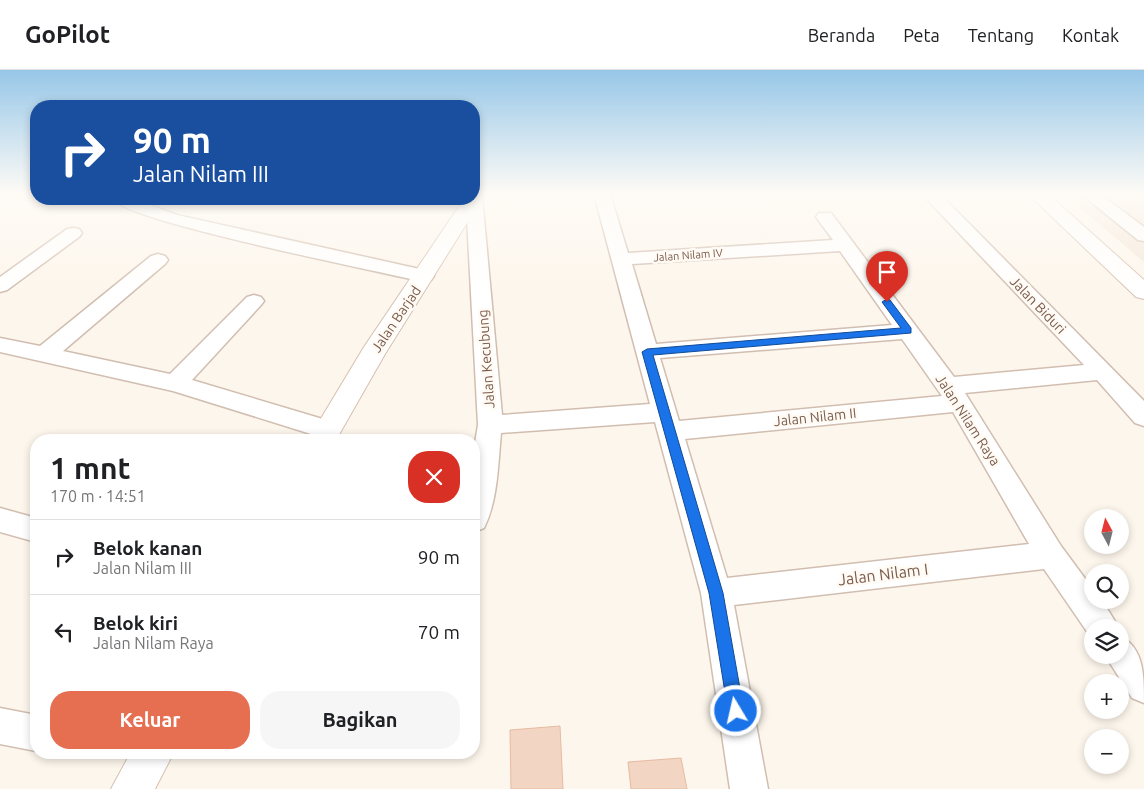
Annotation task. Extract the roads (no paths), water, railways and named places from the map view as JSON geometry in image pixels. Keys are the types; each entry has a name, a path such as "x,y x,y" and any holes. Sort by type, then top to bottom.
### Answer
{"main road":[{"name":"Jalan Barjad","path":"326,434 373,353 454,228"},
{"path":"1074,228 1144,292"},
{"path":"132,789 145,759"}],"street":[{"path":"210,228 424,276"},
{"name":"Jalan Kecubung","path":"476,228 490,425 480,496"},
{"path":"611,228 716,593 749,789"},
{"name":"Jalan Nilam Raya","path":"833,228 954,394 1051,554 1097,619"},
{"name":"Jalan Biduri","path":"963,228 1103,372 1144,417"},
{"path":"1133,228 1144,236"},
{"path":"0,286 73,233"},
{"name":"Jalan Nilam IV","path":"620,259 846,245"},
{"path":"44,355 158,260"},
{"path":"175,383 254,301"},
{"path":"647,352 908,331"},
{"path":"0,345 175,383 322,434"},
{"name":"Jalan Nilam II","path":"490,425 667,421 954,394 1103,372"},
{"path":"0,520 30,528"},
{"name":"Jalan Nilam I","path":"716,593 1051,554"},
{"path":"1128,664 1144,686"},
{"path":"0,726 30,732"}]}
